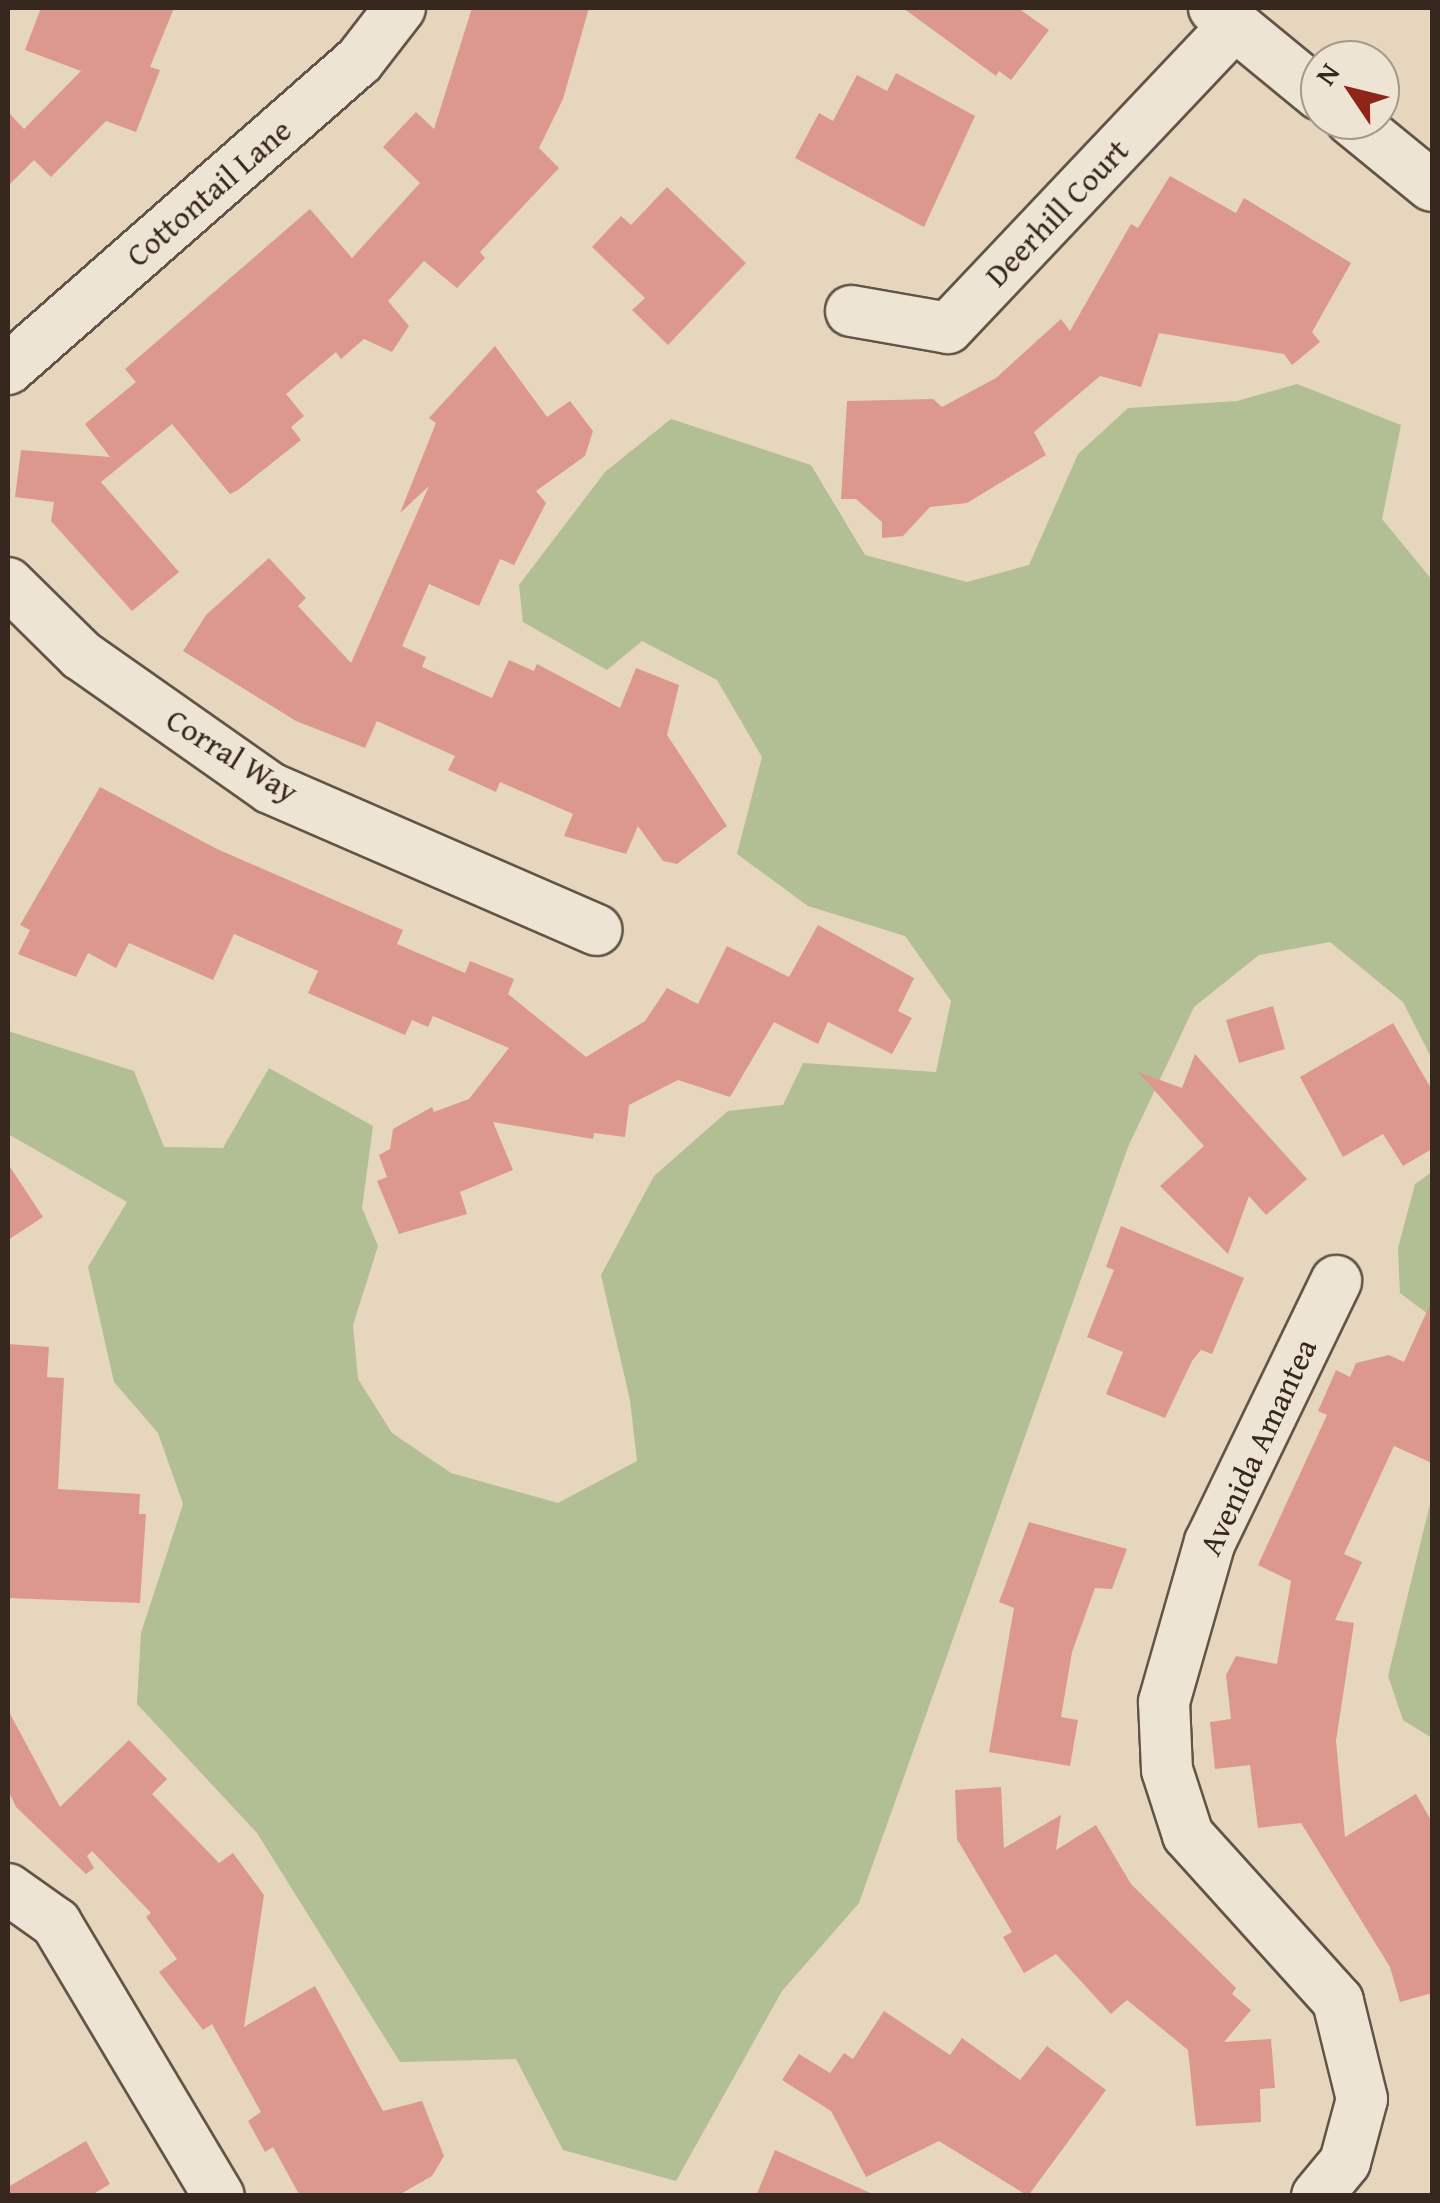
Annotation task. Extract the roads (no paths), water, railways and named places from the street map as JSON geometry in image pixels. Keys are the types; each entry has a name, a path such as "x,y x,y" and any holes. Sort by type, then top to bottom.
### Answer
{"street":[{"name":"Cottontail Lane","path":"8,369 360,62 400,8"},
{"path":"1224,17 1300,79"},
{"name":"Deerhill Court","path":"851,311 948,328 1224,17"},
{"path":"1376,140 1432,186"},
{"name":"Corral Way","path":"8,583 81,656 270,788 596,930"},
{"name":"Avenida Amantea","path":"1317,2196 1345,2162 1362,2099 1338,2001 1188,1835 1167,1770 1164,1702 1210,1542 1336,1281"},
{"path":"8,1889 56,1923 220,2196"}]}
